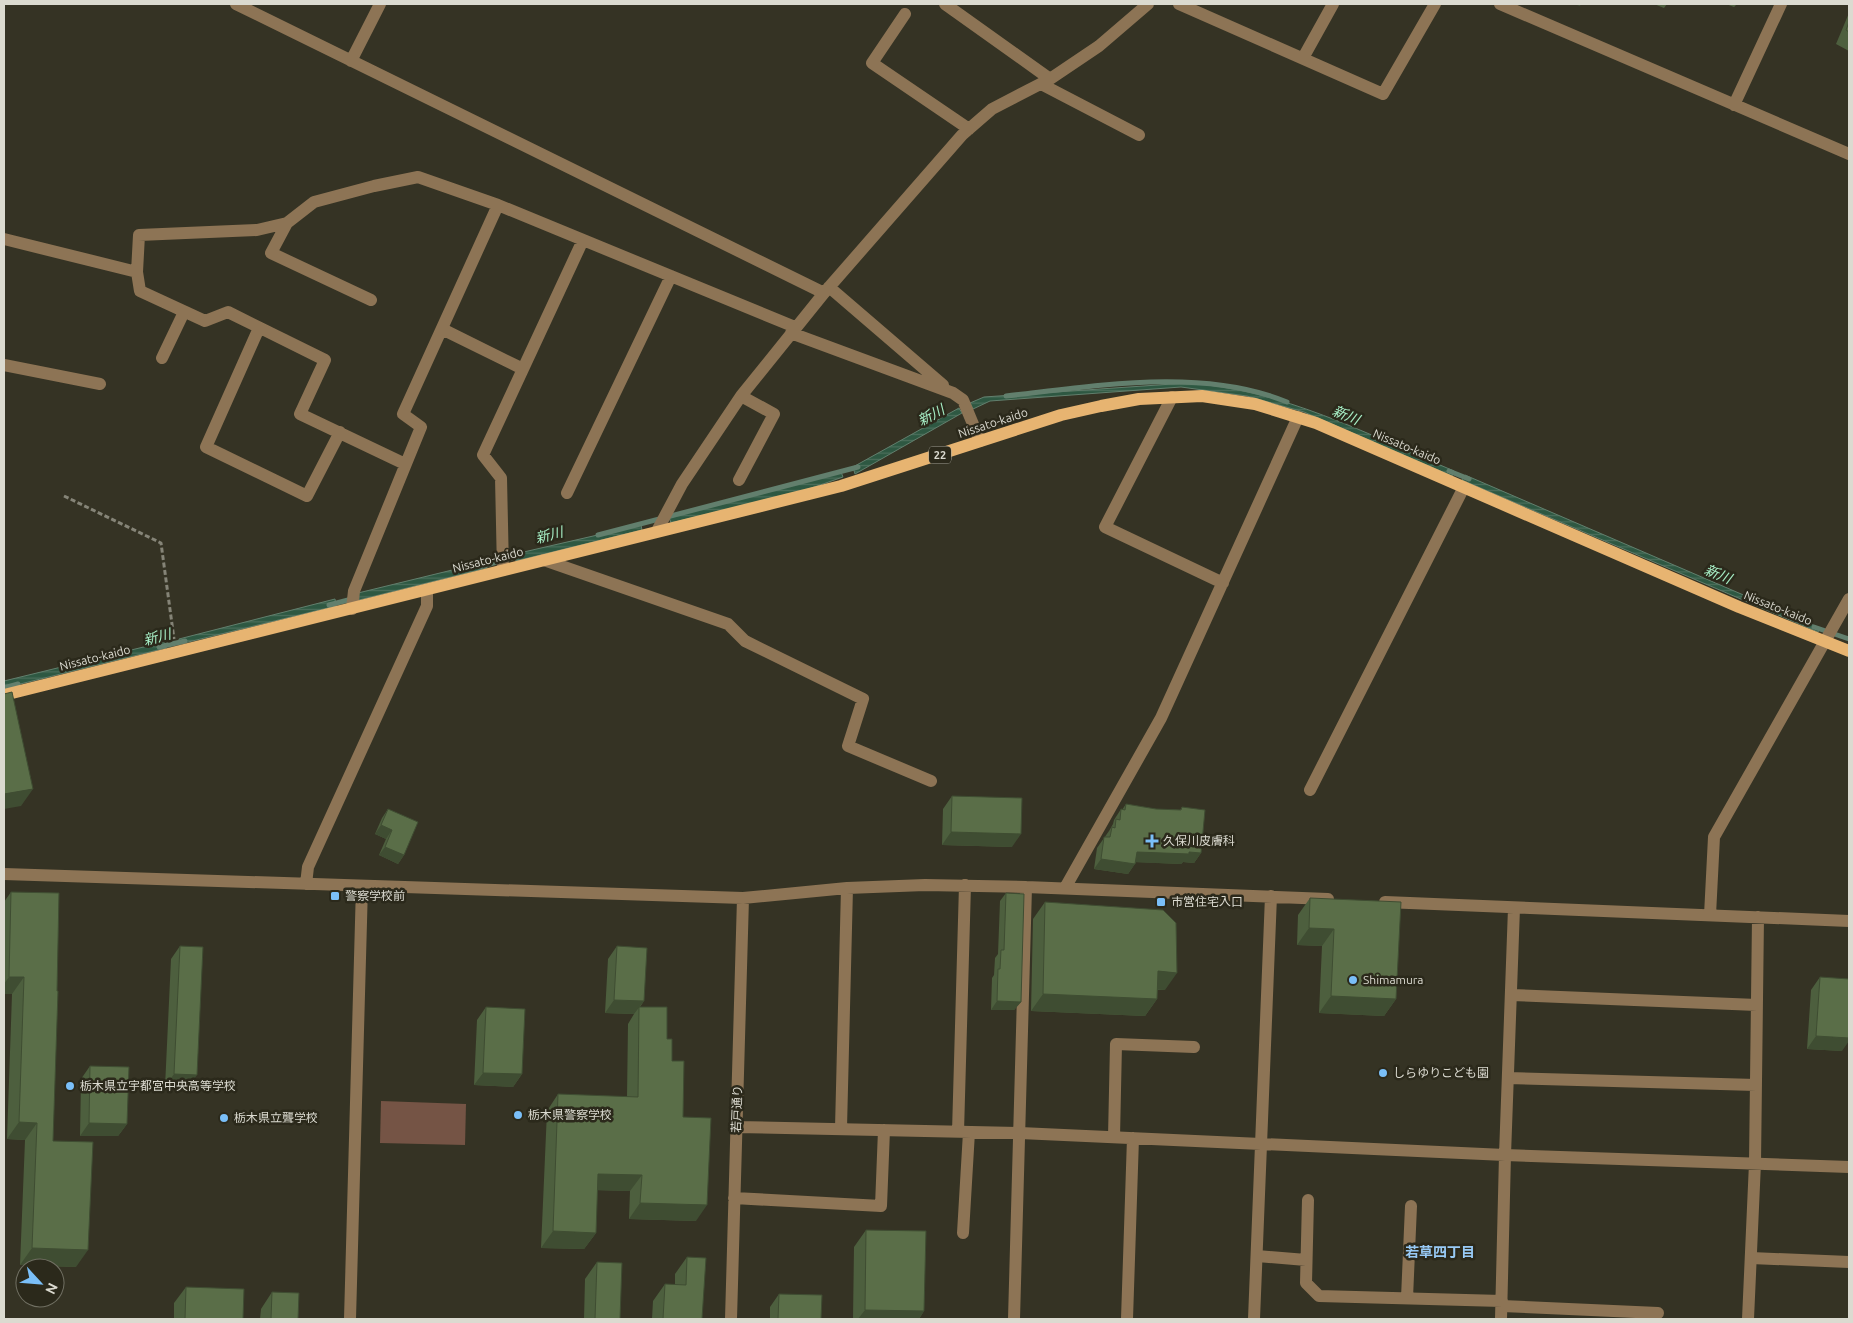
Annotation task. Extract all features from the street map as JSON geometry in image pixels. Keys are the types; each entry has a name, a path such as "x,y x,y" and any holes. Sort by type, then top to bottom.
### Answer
{"main road":[{"name":"Nissato-kaido","path":"4,695 427,590 658,528 841,486 1061,415 1139,399 1202,396 1255,404 1332,430 1739,607 1849,651"}],"street":[{"path":"236,4 826,290 963,402 980,442"},
{"path":"351,60 380,4"},
{"path":"945,4 1045,81 1139,135"},
{"path":"658,528 682,484 741,396 826,290 969,129 992,109 1045,81 1099,46 1148,4"},
{"path":"1179,4 1383,94 1435,4"},
{"path":"1302,58 1333,4"},
{"path":"1500,4 1849,154"},
{"path":"1734,105 1781,4"},
{"path":"905,14 872,63 969,129"},
{"path":"371,300 271,253 287,223 314,202 374,186 418,177 498,205 671,276 793,330 953,393"},
{"path":"352,609 354,591 421,427 403,414 498,205"},
{"path":"287,223 257,230 139,235 136,272 140,291 205,320 228,312 325,360 300,414 405,464"},
{"path":"4,239 136,272"},
{"path":"503,569 500,478 483,455 583,240"},
{"path":"567,493 671,276"},
{"path":"162,358 184,312"},
{"path":"259,328 206,447 307,496 340,432"},
{"path":"442,329 523,369"},
{"path":"4,364 100,384"},
{"path":"739,480 774,414 741,396"},
{"path":"1172,397 1105,527 1223,583"},
{"path":"1065,888 1161,718 1298,417"},
{"path":"1310,790 1464,487"},
{"path":"544,560 728,624 744,641 863,699 848,746 931,781"},
{"path":"306,884 308,867 427,606 427,590"},
{"path":"1710,916 1714,837 1849,599"},
{"path":"4,874 743,898 847,888 925,885 1065,888 1339,899"},
{"path":"350,1319 362,886"},
{"path":"963,1233 965,886"},
{"path":"1014,1319 1026,887"},
{"path":"841,1128 847,888"},
{"path":"1254,1319 1271,896"},
{"name":"若戸通り","path":"731,1319 743,898"},
{"path":"1368,901 1849,921"},
{"path":"1502,1309 1505,1155 1514,908"},
{"path":"1748,1319 1756,1085 1758,917"},
{"path":"1511,994 1757,1005"},
{"path":"1114,1138 1116,1044 1194,1047"},
{"path":"1508,1078 1756,1085"},
{"path":"736,1127 1020,1133 1505,1155 1849,1167"},
{"path":"734,1198 880,1206 884,1130"},
{"path":"1127,1319 1134,1138"},
{"path":"1308,1200 1306,1283 1319,1296 1407,1298 1502,1309 1658,1313"},
{"path":"1407,1298 1411,1206"},
{"path":"1257,1256 1306,1260"},
{"path":"1751,1258 1849,1262"}],"path":[{"path":"64,496 161,543 174,636"}],"shaded area":[{"path":"1187,383 1257,394 1324,415 1454,471 1452,476 1304,412 1247,396 1181,387 990,401 973,409 970,403 984,397"},
{"path":"959,408 962,413 855,474 853,467"},
{"path":"841,472 843,477 797,493 671,523 669,517"},
{"path":"1465,475 1820,628 1818,632 1462,480"},
{"path":"641,525 642,530 516,561 515,554"},
{"path":"485,562 487,568 359,600 358,593"},
{"path":"335,599 336,606 180,644 179,639"},
{"path":"164,642 166,648 4,688 4,681"},
{"path":"381,1101 466,1104 465,1145 380,1143"}],"building":[{"path":"12,692 33,789 4,794 4,694"},
{"path":"952,796 1022,798 1021,834 951,832"},
{"path":"1126,804 1156,809 1181,810 1182,807 1205,810 1201,853 1137,852 1135,864 1101,859 1104,837 1110,837 1112,827 1115,828 1116,819 1120,820 1121,809 1125,810"},
{"path":"388,809 418,822 404,855 385,847 392,830 381,825"},
{"path":"11,892 59,893 53,1141 93,1142 88,1250 32,1248 37,1123 19,1122 24,977 9,977"},
{"path":"1006,893 1024,894 1021,1002 997,1001 998,969 1000,969 1001,950 1004,950"},
{"name":"Shimamura","path":"1310,898 1401,902 1396,999 1331,996 1334,929 1309,928"},
{"path":"1045,902 1163,910 1176,923 1177,973 1158,971 1157,999 1043,994"},
{"path":"180,946 203,947 197,1075 174,1074"},
{"path":"617,946 647,948 644,1001 614,1000"},
{"path":"1820,977 1849,979 1849,1038 1816,1036"},
{"path":"486,1007 525,1009 522,1074 483,1073"},
{"path":"639,1007 667,1007 667,1039 672,1039 672,1061 684,1061 683,1117 711,1118 707,1205 640,1203 642,1175 598,1174 596,1233 553,1231 558,1094 638,1097"},
{"path":"90,1066 129,1067 127,1124 89,1123"},
{"path":"866,1230 926,1231 924,1311 865,1310"},
{"path":"687,1257 706,1258 702,1319 663,1319 665,1284 686,1285"},
{"path":"597,1262 622,1263 620,1319 595,1319"},
{"path":"186,1287 244,1289 243,1319 185,1319"},
{"path":"272,1292 299,1293 298,1319 271,1319"},
{"path":"779,1294 822,1295 821,1319 778,1319"}],"waterway":[{"name":"新川","path":"1006,396 1112,384 1184,382 1220,385 1254,391 1287,402"},
{"name":"新川","path":"598,535 858,467"},
{"name":"新川","path":"1449,471 1469,479"},
{"name":"新川","path":"479,567 522,555"},
{"name":"新川","path":"329,605 352,599"},
{"name":"新川","path":"1814,627 1849,639"},
{"name":"新川","path":"159,647 185,641"},
{"name":"新川","path":"4,688 18,684"}],"place":[{"name":"久保川皮膚科","path":"1152,841"},
{"name":"警察学校前","path":"335,896"},
{"name":"市営住宅入口","path":"1161,902"},
{"name":"Shimamura","path":"1353,980"},
{"name":"しらゆりこども園","path":"1383,1073"},
{"name":"栃木県立宇都宮中央高等学校","path":"70,1086"},
{"name":"栃木県警察学校","path":"518,1115"},
{"name":"栃木県立聾学校","path":"224,1118"}],"district":[{"name":"若草四丁目","path":"1440,1252"}]}
